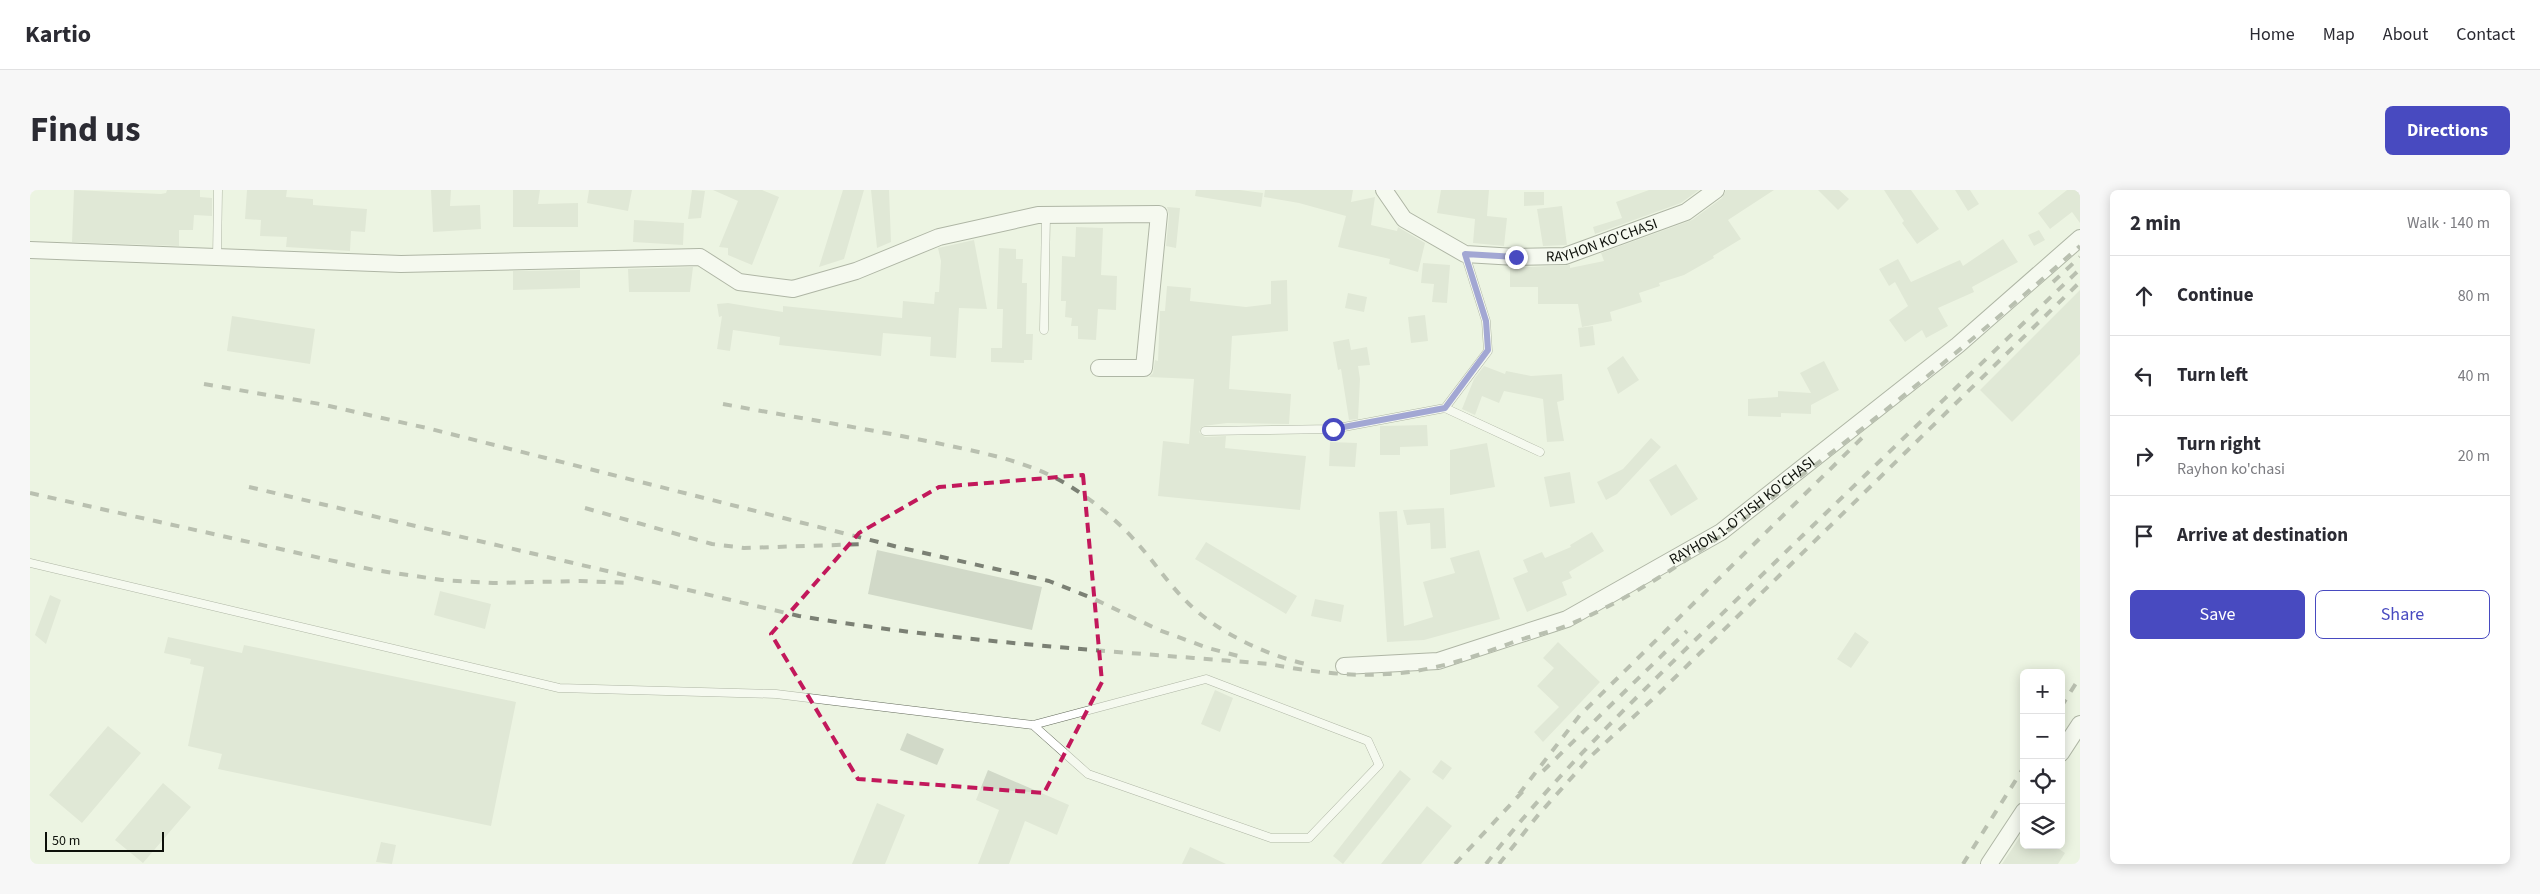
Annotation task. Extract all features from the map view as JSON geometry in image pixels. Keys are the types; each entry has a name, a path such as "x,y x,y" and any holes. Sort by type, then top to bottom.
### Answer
{"street":[{"name":"RAYHON KO'CHASI","path":"1384,190 1404,219 1465,254 1516,257 1565,256 1686,212 1716,190"},
{"path":"30,250 217,259 401,264 700,257 738,282 793,289 856,271 939,237 1046,215 1159,214 1144,368 1099,368"},
{"name":"RAYHON 1-O'TISH KO'CHASI","path":"1344,666 1438,661 1567,619 1720,532 1958,345 2080,238"},
{"path":"2065,747 2080,724"},
{"path":"1989,864 2020,817"}],"lane":[{"path":"217,259 218,190"},
{"path":"1044,330 1046,215"},
{"path":"1445,408 1488,350 1486,321 1465,254"},
{"path":"1206,431 1333,429 1445,408 1540,452"},
{"path":"30,563 558,688 776,694 1033,725 1206,678 1368,741 1379,765 1309,838 1271,838 1088,774 1033,725"}],"highlighted area":[{"path":"1083,475 1102,682 1044,793 858,779 771,634 859,533 939,487"}],"building":[{"path":"74,190 161,194 166,193 167,190 200,190 200,197 212,198 212,216 194,215 193,230 179,230 179,246 72,242"},
{"path":"247,190 287,190 286,197 313,199 313,205 367,209 365,232 351,231 350,251 286,247 287,237 260,236 261,220 245,219"},
{"path":"431,190 451,190 450,206 480,205 481,229 433,232"},
{"path":"513,190 540,190 538,204 578,203 578,227 513,227"},
{"path":"589,190 632,190 628,211 587,203"},
{"path":"692,190 705,191 701,218 688,219"},
{"path":"713,190 762,190 779,197 752,265 728,255 728,248 719,247 738,201"},
{"path":"843,190 864,190 844,259 819,267"},
{"path":"871,190 889,190 891,242 877,248"},
{"path":"1196,190 1240,190 1263,193 1261,207 1195,196"},
{"path":"1265,190 1353,190 1351,202 1375,197 1371,225 1397,231 1398,227 1425,243 1418,272 1389,264 1390,259 1338,247 1346,216 1299,203 1264,197"},
{"path":"1441,190 1489,190 1487,216 1507,218 1504,246 1473,243 1475,219 1437,213"},
{"path":"1649,190 1699,190 1681,203 1595,234 1593,227 1622,218 1616,202"},
{"path":"1726,190 1774,190 1728,220 1741,239 1713,256 1714,258 1684,275 1659,283 1660,286 1639,293 1642,302 1610,312 1612,321 1582,327 1578,304 1538,304 1538,287 1510,287 1510,268 1570,265 1570,268 1604,261 1601,253 1692,220 1722,198"},
{"path":"1818,190 1839,190 1849,199 1838,210"},
{"path":"1884,190 1911,190 1939,229 1917,244 1902,223 1904,221"},
{"path":"1955,190 1970,190 1979,204 1968,211"},
{"path":"2067,190 2080,190 2080,223 2072,212 2050,229 2038,213"},
{"path":"1524,192 1544,192 1544,205 1524,206"},
{"path":"1562,206 1567,245 1543,246 1537,209"},
{"path":"1167,207 1180,208 1176,248 1166,246 1169,215"},
{"path":"634,220 684,223 683,245 633,242"},
{"path":"1076,227 1103,228 1101,275 1117,276 1116,310 1098,309 1096,340 1078,339 1078,326 1071,326 1072,318 1065,317 1066,301 1061,301 1062,256 1075,257"},
{"path":"2039,230 2045,240 2034,246 2028,235"},
{"path":"2003,239 2018,262 1972,287 1974,292 1938,308 1948,326 1926,338 1922,330 1905,342 1889,320 1908,306 1895,282 1889,286 1879,269 1898,259 1911,282 1960,260 1963,266"},
{"path":"974,240 987,309 959,308 956,358 930,356 931,337 883,333 881,356 779,345 780,337 733,330 730,351 717,349 722,316 719,317 717,304 728,303 783,312 783,306 902,318 903,301 934,304 935,292 939,292 941,261 938,248"},
{"path":"999,248 1016,249 1016,259 1023,259 1022,283 1027,283 1026,334 1033,334 1032,360 1024,360 1024,363 991,362 991,348 1002,348 1003,309 997,309"},
{"path":"1423,263 1450,265 1447,303 1432,302 1434,284 1421,283"},
{"path":"693,267 690,292 629,292 628,269"},
{"path":"580,270 580,288 513,290 513,271"},
{"path":"1287,280 1288,331 1232,336 1229,389 1291,394 1289,424 1227,423 1203,426 1199,432 1205,437 1226,436 1225,448 1306,456 1300,510 1158,496 1163,441 1189,444 1194,379 1149,377 1153,373 1155,360 1158,361 1160,311 1165,311 1167,286 1191,288 1190,301 1246,307 1271,304 1271,281"},
{"path":"2080,290 2080,354 2012,422 1980,390"},
{"path":"1348,293 1367,297 1364,312 1345,308"},
{"path":"1425,315 1428,341 1411,343 1408,317"},
{"path":"232,316 315,329 310,364 227,351"},
{"path":"1593,326 1595,345 1580,347 1578,328"},
{"path":"1349,339 1351,350 1367,347 1370,365 1358,366 1360,379 1358,419 1349,420 1341,369 1338,370 1333,342"},
{"path":"1623,356 1639,380 1618,394 1607,368"},
{"path":"1824,361 1839,390 1811,405 1811,414 1781,413 1781,417 1748,416 1748,399 1778,397 1778,391 1811,393 1800,373"},
{"path":"1484,366 1505,374 1506,371 1531,376 1562,374 1564,400 1557,402 1564,441 1547,442 1543,399 1504,391 1499,403 1482,396 1475,415 1462,409 1474,379"},
{"path":"1427,425 1428,446 1400,447 1400,455 1380,455 1380,426"},
{"path":"1651,438 1661,447 1617,494 1606,500 1597,482 1623,469"},
{"path":"1330,442 1357,443 1355,467 1329,466"},
{"path":"1487,443 1495,487 1450,495 1450,450"},
{"path":"1676,464 1698,499 1671,516 1649,480"},
{"path":"1570,472 1575,503 1550,507 1544,477"},
{"path":"1444,508 1446,548 1431,549 1430,523 1407,525 1403,510"},
{"path":"1397,511 1404,626 1433,617 1423,582 1455,573 1450,558 1479,550 1500,619 1424,640 1387,642 1379,512"},
{"path":"1592,532 1604,551 1569,572 1572,578 1562,582 1567,595 1527,612 1513,578 1528,572 1523,560 1542,552 1545,558 1571,547 1570,545"},
{"path":"1206,542 1297,596 1286,614 1195,559"},
{"path":"877,550 1042,587 1032,630 868,594"},
{"path":"440,591 491,604 485,629 434,615"},
{"path":"50,595 61,600 46,644 35,635"},
{"path":"1315,599 1344,605 1341,622 1311,616"},
{"path":"1855,632 1869,642 1851,668 1837,659"},
{"path":"168,637 242,653 244,645 516,702 491,826 218,769 222,754 188,746 204,667 190,664 191,659 164,653"},
{"path":"1558,642 1600,682 1543,742 1534,732 1559,707 1537,686 1554,668 1543,658"},
{"path":"1215,690 1233,698 1220,732 1201,724"},
{"path":"108,726 141,753 82,823 49,795"},
{"path":"907,733 944,749 937,765 900,750"},
{"path":"1441,760 1452,768 1443,780 1432,772"},
{"path":"988,770 1069,805 1057,835 1025,821 1009,864 978,864 999,810 976,800"},
{"path":"1400,770 1411,779 1343,864 1333,856"},
{"path":"163,783 191,807 143,863 115,840"},
{"path":"877,803 905,815 885,864 852,864"},
{"path":"1427,806 1452,826 1421,864 1381,864"},
{"path":"2020,837 2020,849 2059,849 2065,853 2058,864 2002,864"},
{"path":"381,842 396,845 392,864 376,862"},
{"path":"1190,847 1226,864 1182,864"}],"railway":[{"path":"249,487 799,616 916,633 1092,650 1269,664 1328,673 1358,675 1403,673 1450,663 1566,626 1598,612 1659,577 1746,518 1872,421 1977,335 2080,246"},
{"path":"2053,282 2080,257"},
{"path":"1486,864 1542,796 1602,732 2080,269"},
{"path":"1499,864 1539,814 1591,756 1655,697 2080,282"},
{"path":"204,384 320,404 431,429 902,548 1049,581 1092,598 1159,630 1208,648 1242,657"},
{"path":"723,404 967,449 1019,463 1052,476 1087,498 1114,519 1138,544 1182,597 1201,615 1230,634 1261,650 1310,665"},
{"path":"1519,794 1580,715 1867,433"},
{"path":"30,493 374,570 442,580 493,583 580,581 632,583"},
{"path":"585,508 712,544 744,548 867,544"},
{"path":"1543,771 1687,631"},
{"path":"2065,701 2080,677"},
{"path":"1963,864 2020,773"},
{"path":"1455,864 1525,789"}],"route":[{"path":"1333,429 1445,408 1488,350 1486,321 1465,254 1516,257"}]}
